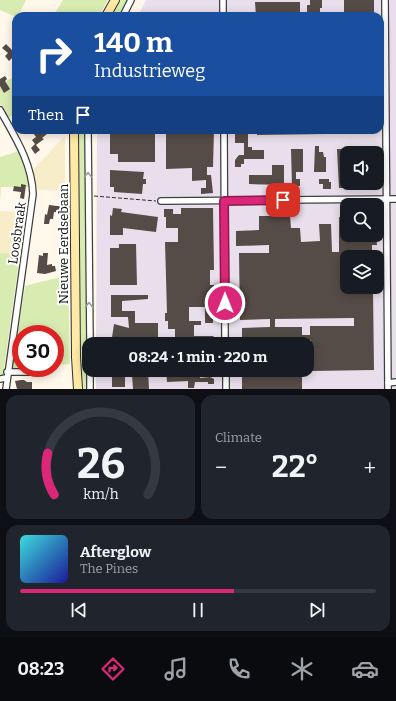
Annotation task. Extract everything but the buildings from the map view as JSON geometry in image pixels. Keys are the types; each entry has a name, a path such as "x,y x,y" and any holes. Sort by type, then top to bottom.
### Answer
{"main road":[{"path":"108,12 114,0"},
{"name":"Nieuwe Eerdsebaan","path":"74,134 76,357 78,389"},
{"name":"Nieuwe Eerdsebaan","path":"73,389 76,357"}],"street":[{"path":"124,12 131,0"},
{"path":"223,0 223,12"},
{"path":"385,0 388,389"},
{"name":"Loosbraak","path":"0,110 12,134"},
{"name":"Loosbraak","path":"6,389 3,379 7,372 15,327 33,194 33,182 29,167 12,134"},
{"name":"Nieuwe Eerdsebaan","path":"88,134 90,337"},
{"path":"224,134 225,337"},
{"path":"161,201 396,199"},
{"path":"7,372 12,372"},
{"path":"90,377 90,389"},
{"path":"226,377 226,389"},
{"path":"388,382 396,382"}],"path":[{"path":"88,196 161,201"}],"shaded area":[{"path":"146,0 396,0 396,389 96,389 96,377 314,377 314,337 96,337 97,134 384,134 384,12 140,12"},
{"path":"65,136 65,191 38,190 33,170"},
{"path":"0,211 27,212 20,254 0,253"}],"green space":[{"path":"0,0 26,0 20,12 12,12 12,15 0,10"},
{"path":"63,0 108,0 101,12 56,12"},
{"path":"118,0 128,0 122,12 111,12"},
{"path":"12,78 12,116 8,118 0,103 0,84"},
{"path":"77,134 85,134 87,337 82,337 82,377 88,377 88,389 80,389"},
{"path":"19,151 28,175 30,187 1,187 0,201 0,157"},
{"path":"0,253 20,254 3,375 0,376"},
{"path":"68,275 70,364 64,364 64,325 19,325 25,286"}],"route":[{"path":"225,303 224,201 283,200"}]}
